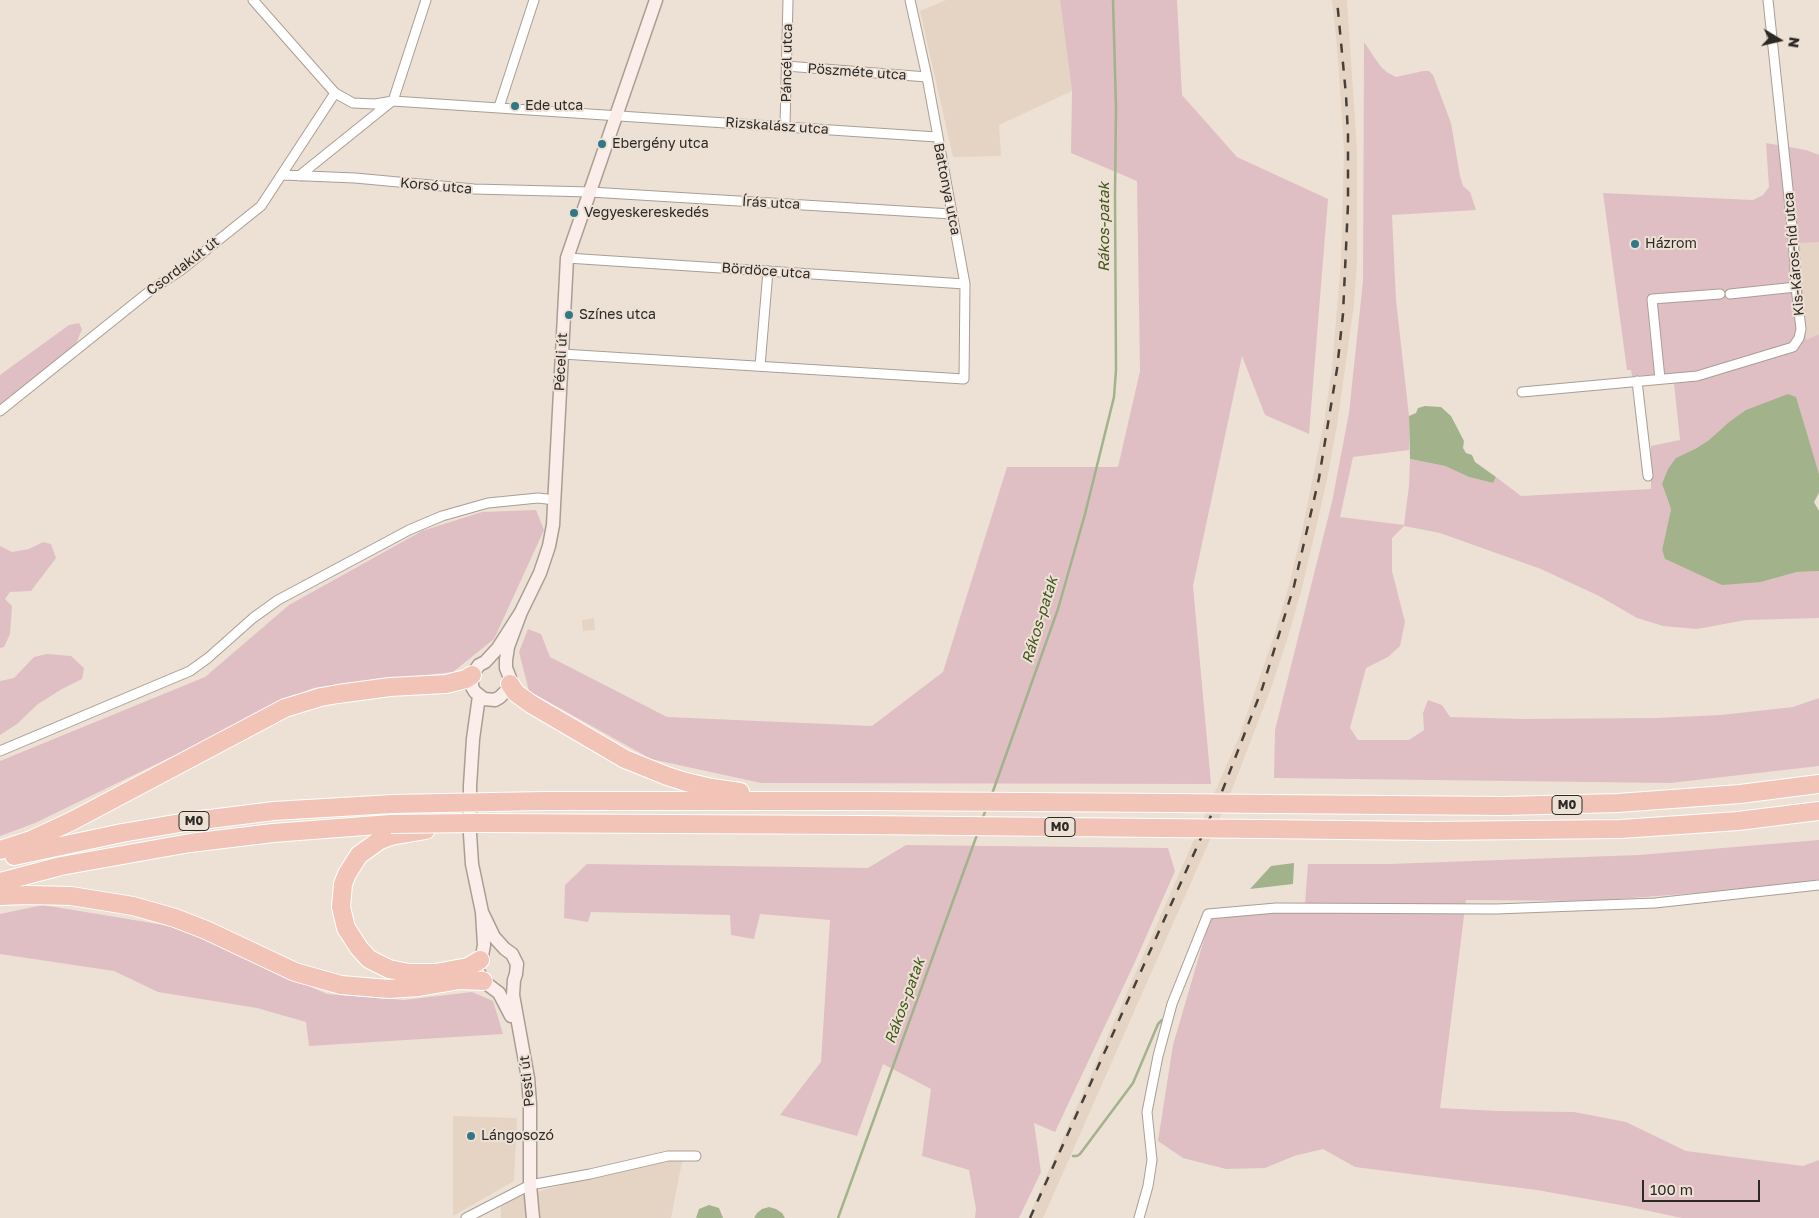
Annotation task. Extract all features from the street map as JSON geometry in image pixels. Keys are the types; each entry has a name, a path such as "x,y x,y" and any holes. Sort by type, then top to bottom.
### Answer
{"highway":[{"path":"0,850 31,840 72,821 286,708 320,697 390,688 446,684 461,681 472,675"},
{"path":"508,676 516,693 521,698 625,759 686,782 712,788 807,801"},
{"name":"M0","path":"0,860 86,840 186,822 274,811 392,804 544,801 871,801 1505,806 1610,804 1731,795 1819,784"},
{"name":"M0","path":"0,882 61,866 190,842 273,832 390,824 547,823 1509,831 1621,829 1738,821 1819,810"},
{"path":"476,823 391,836 380,840 359,855 347,874 341,907 346,928 359,948 369,959 389,969 409,973 435,973 468,967 481,958"},
{"path":"0,896 71,896 133,906 176,918 295,972 340,985 389,990 460,980 488,984"}],"main road":[{"name":"Péceli út","path":"521,612 547,553 553,525 567,258 656,0"},
{"path":"485,662 498,648 521,612"},
{"path":"472,757 482,722 489,707 495,700 505,694 508,676 506,654 521,612"},
{"path":"495,700 478,696 472,687 472,675 479,664 497,662 508,676"},
{"path":"478,696 470,786 471,849 477,894 482,912 494,937 514,957 517,964 513,995 520,1034"},
{"path":"482,912 484,944 478,970 488,984 503,998 520,1034"},
{"path":"481,958 490,950 496,948 505,950"},
{"path":"488,984 504,987 514,980"},
{"name":"Pesti út","path":"520,1034 527,1066 530,1104 530,1185 533,1218"}],"street":[{"path":"253,0 335,93 353,103 375,104 393,101 617,116"},
{"path":"299,176 393,101 426,0"},
{"path":"499,107 534,0"},
{"name":"Páncél utca","path":"785,126 788,0"},
{"name":"Battonya utca","path":"760,366 964,379 965,284 927,78 910,0"},
{"name":"Kis-Káros-híd utca","path":"1522,392 1696,376 1793,347 1799,338 1801,329 1793,236 1768,0"},
{"name":"Pöszméte utca","path":"786,66 927,78"},
{"name":"Csordakút út","path":"0,411 151,290 180,271 262,206 335,93"},
{"name":"Rizskalász utca","path":"617,116 938,137"},
{"name":"Korsó utca","path":"283,175 356,178 474,189 590,192"},
{"name":"Írás utca","path":"590,192 952,214"},
{"name":"Bördöce utca","path":"567,258 965,284"},
{"path":"562,354 760,366 768,271"},
{"path":"1730,294 1796,287"},
{"path":"1660,379 1652,299 1720,294"},
{"path":"1637,381 1648,476"},
{"path":"0,751 190,671 208,658 253,618 278,600 410,530 442,516 488,503 538,498 555,500"},
{"path":"1139,1218 1148,1186 1152,1160 1147,1112 1158,1056 1172,1004 1208,914 1276,908 1496,909 1655,903 1819,885"},
{"path":"466,1218 530,1185 590,1174 668,1156 696,1156"}],"shaded area":[{"path":"946,0 1060,0 1072,91 999,125 1001,156 953,157 920,11"},
{"path":"1060,0 1177,0 1182,95 1237,157 1328,199 1309,434 1265,415 1242,356 1193,586 1211,784 761,783 651,759 529,691 519,652 528,629 541,634 550,657 667,717 872,726 943,672 1007,467 1118,467 1140,371 1137,181 1071,153 1072,91"},
{"path":"1332,0 1347,0 1357,150 1357,260 1354,305 1337,425 1327,480 1302,588 1270,691 1231,792 1043,1218 1028,1218 1239,737 1274,636 1289,585 1324,422 1332,368 1341,260 1344,150"},
{"path":"1364,42 1381,67 1396,77 1423,71 1429,71 1433,75 1451,123 1463,186 1470,192 1476,210 1392,215 1396,300 1409,416 1409,450 1353,457 1340,517 1404,525 1410,459 1445,466 1469,477 1493,483 1496,477 1521,496 1651,489 1651,446 1680,440 1673,374 1632,376 1631,370 1627,370 1603,193 1753,200 1763,195 1769,187 1766,143 1806,150 1819,155 1819,242 1800,243 1806,340 1819,334 1819,474 1808,441 1729,422 1709,440 1695,449 1662,484 1671,509 1662,550 1665,559 1692,571 1761,582 1797,572 1819,571 1819,618 1746,620 1697,629 1663,626 1637,618 1599,596 1541,569 1440,533 1404,526 1392,538 1392,571 1405,622 1400,646 1388,657 1366,668 1350,728 1358,740 1409,740 1424,730 1423,713 1428,700 1442,705 1450,717 1524,719 1656,718 1721,715 1793,707 1819,698 1819,766 1670,783 1274,778 1275,730 1332,502 1349,413 1363,281"},
{"path":"1800,242 1819,242 1819,334 1806,341"},
{"path":"79,323 82,329 76,344 0,409 0,375 69,325"},
{"path":"1788,394 1796,397 1819,474 1819,493 1814,502 1819,511 1819,571 1797,572 1761,582 1722,585 1665,559 1662,550 1671,509 1662,484 1668,469 1676,458 1709,440 1746,410"},
{"path":"1425,406 1441,407 1451,416 1464,441 1463,448 1466,453 1472,455 1475,462 1496,477 1493,483 1469,477 1445,466 1410,459 1409,416 1416,413 1418,408"},
{"path":"536,510 544,530 494,639 453,672 313,688 35,823 0,836 0,761 205,677 289,605 422,531 482,512"},
{"path":"43,542 51,544 56,558 31,591 10,592 5,599 12,606 10,634 4,647 0,648 0,546 12,552 29,549"},
{"path":"594,618 595,630 583,631 582,620"},
{"path":"47,654 71,656 84,668 82,679 38,704 17,724 0,735 0,681 14,678 34,657"},
{"path":"1819,840 1819,879 1773,887 1593,901 1466,900 1440,1108 1574,1112 1626,1122 1686,1151 1803,1166 1819,1160 1819,1218 1682,1218 1537,1190 1355,1167 1323,1149 1294,1156 1265,1168 1226,1169 1183,1158 1158,1141 1173,1045 1212,912 1305,903 1308,864 1389,864 1639,855"},
{"path":"906,845 1168,848 1175,871 1134,964 1055,1132 1034,1123 1041,1172 1019,1218 975,1218 976,1209 969,1170 922,1156 931,1089 883,1064 857,1136 780,1115 821,1062 830,920 760,914 754,939 731,935 730,915 591,912 588,922 564,918 565,885 587,864 868,868"},
{"path":"1294,863 1293,884 1250,889 1271,866"},
{"path":"43,905 176,927 327,994 404,1000 472,992 493,1001 503,1034 309,1046 306,1022 257,1008 158,992 114,971 0,954 0,914"},
{"path":"453,1116 517,1118 514,1181 453,1216"},
{"path":"683,1157 671,1218 501,1218 501,1206 516,1197 660,1160"},
{"path":"709,1205 719,1208 723,1218 696,1218 699,1209"},
{"path":"769,1207 782,1213 785,1218 754,1218 762,1209"}],"waterway":[{"name":"Rákos-patak","path":"992,794 1058,609 1085,514 1114,397 1116,370 1116,107 1113,0"},
{"name":"Rákos-patak","path":"982,820 986,809"},
{"name":"Rákos-patak","path":"838,1218 978,832"},
{"path":"1073,1156 1080,1154 1133,1083 1158,1024 1162,1020"}],"railway":[{"path":"1030,1218 1223,789 1262,689 1294,586 1319,478 1337,369 1343,314 1348,204 1348,135 1337,0"}],"place":[{"name":"Ede utca","path":"515,106"},
{"name":"Ebergény utca","path":"602,144"},
{"name":"Vegyeskereskedés","path":"574,213"},
{"name":"Házrom","path":"1635,244"},
{"name":"Színes utca","path":"569,315"},
{"name":"Lángosozó","path":"471,1136"}]}
